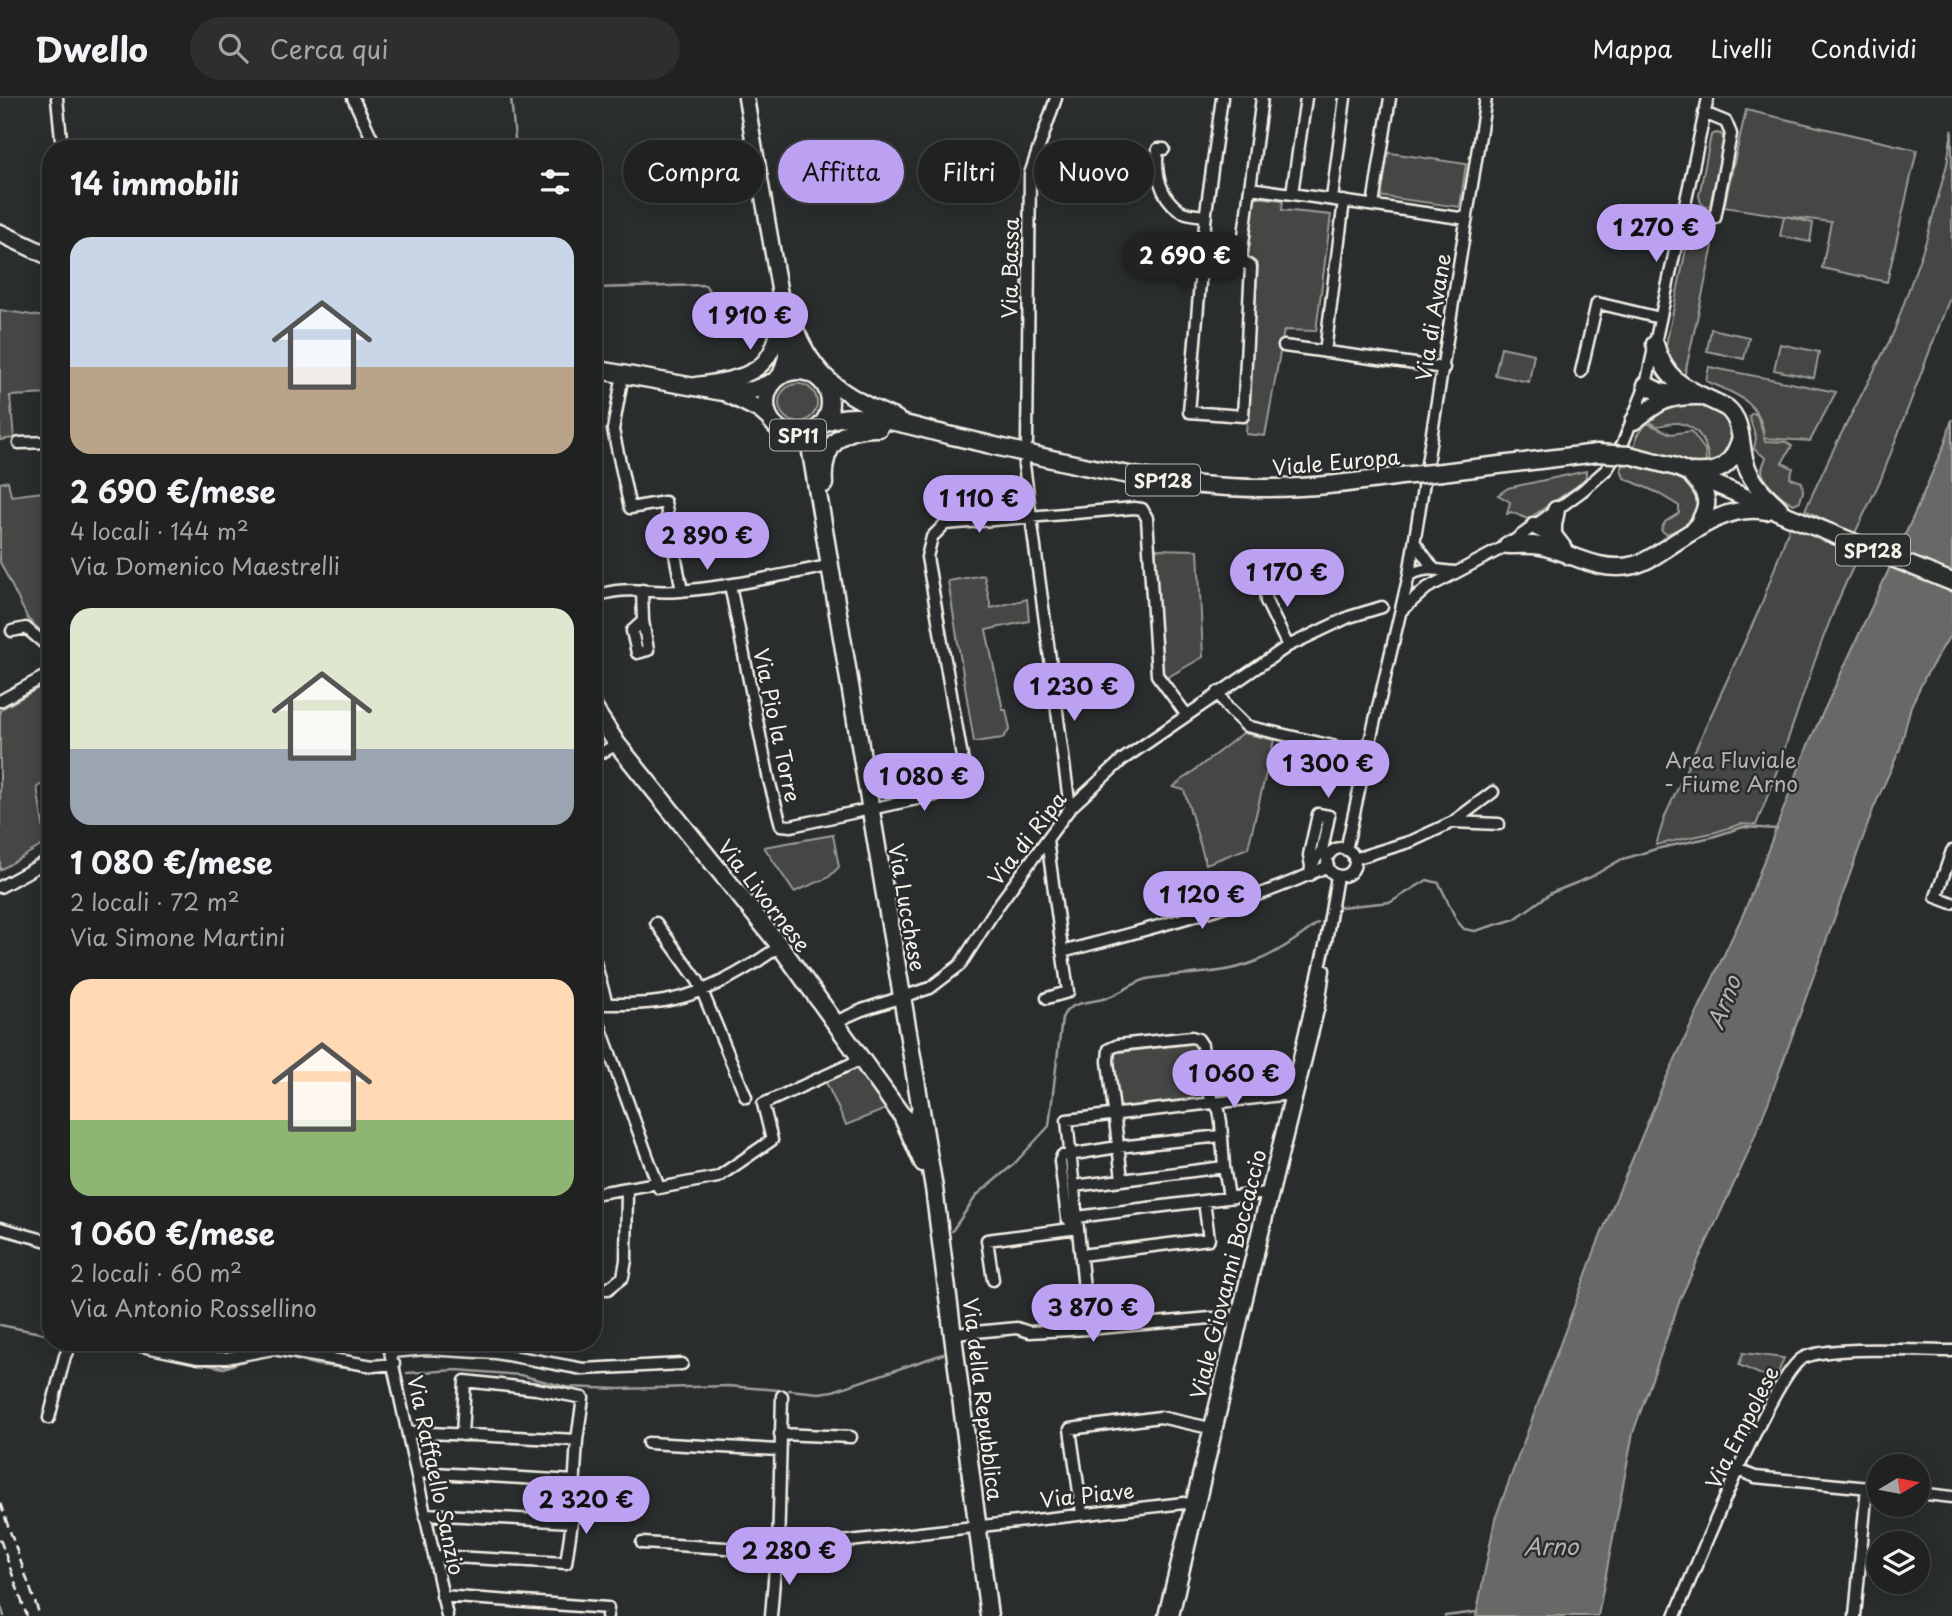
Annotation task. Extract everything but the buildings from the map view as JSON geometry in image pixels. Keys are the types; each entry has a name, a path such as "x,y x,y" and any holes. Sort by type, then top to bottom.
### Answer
{"main road":[{"name":"SP11","path":"746,98 787,335 796,360 807,372 821,380 829,394"},
{"path":"0,233 42,253"},
{"name":"SP128","path":"774,254 802,345 830,381 846,395 866,405 930,431"},
{"path":"690,386 736,380 764,364 773,351 779,332 779,288"},
{"name":"SP11","path":"787,335 786,357 777,379 769,389 766,404 770,419 776,426 792,435 809,433 820,426"},
{"path":"1655,344 1662,365 1676,388"},
{"path":"602,370 723,392 752,390 798,370 807,372"},
{"path":"1646,385 1660,392 1676,388 1701,396 1731,411 1739,427 1746,465 1756,486 1790,516"},
{"path":"1634,421 1676,388"},
{"path":"723,392 760,410 770,419"},
{"name":"Viale Europa","path":"829,394 848,408 874,419"},
{"name":"Via Lucchese","path":"829,394 829,409 810,446 934,1188"},
{"name":"Viale Europa","path":"820,426 838,417 874,419 1139,476 1195,484 1292,488 1597,453 1629,455 1688,472 1790,516"},
{"name":"SP128","path":"830,566 829,523 823,471 825,456 830,448 852,430 874,428 930,431"},
{"path":"1688,472 1709,473 1724,466 1734,456 1740,440"},
{"path":"1688,472 1702,486 1707,500 1695,530"},
{"path":"1535,526 1548,541 1570,557 1601,565 1629,566 1652,557 1695,530 1733,512 1757,509 1790,516"},
{"path":"1548,541 1556,510"},
{"name":"SP128","path":"1790,516 1952,582"},
{"path":"1508,545 1548,541"},
{"name":"Via Livornese","path":"602,721 617,744 780,946 900,1112 934,1188"},
{"path":"900,1112 915,1126 920,1110"},
{"name":"Via della Repubblica","path":"934,1188 989,1616"}],"street":[{"path":"57,98 60,140"},
{"path":"353,98 373,140"},
{"name":"Via Bassa","path":"1027,442 1030,174 1056,98"},
{"path":"1203,255 1241,259 1251,267 1243,416 1189,412 1206,216 1222,98"},
{"path":"1241,259 1262,98"},
{"path":"1292,193 1306,98"},
{"path":"1332,199 1345,98"},
{"path":"1373,205 1390,98"},
{"name":"Via di Avane","path":"1415,541 1486,98"},
{"path":"1401,611 1427,588 1508,545 1583,491 1607,469 1634,421 1646,385 1708,98"},
{"path":"1683,212 1715,218 1731,134 1726,122 1704,113"},
{"path":"1164,149 1158,149 1156,170 1157,179 1165,192 1180,210 1206,216"},
{"path":"1250,188 1467,219"},
{"path":"1325,352 1344,201"},
{"path":"1581,372 1597,303 1660,318"},
{"path":"1284,346 1444,368"},
{"path":"623,374 613,430 630,508 664,502 682,591"},
{"path":"19,443 42,442"},
{"path":"1024,465 1070,808"},
{"path":"1030,517 1142,509 1147,518 1157,675 1186,714"},
{"name":"Via Pio la Torre","path":"730,585 769,780 781,825 791,826 954,791 963,786 965,774 927,557 928,547 937,530 945,524 1030,517"},
{"path":"1415,541 1433,568 1444,572 1459,572"},
{"path":"1346,850 1415,541"},
{"path":"602,595 626,589 662,593 730,585 830,566"},
{"path":"1409,575 1433,568"},
{"path":"1409,575 1427,588"},
{"path":"1264,579 1266,601 1288,646"},
{"path":"642,590 643,621"},
{"name":"Via di Ripa","path":"835,1022 862,1010 930,988 960,965 997,907 1070,808 1122,760 1288,646 1349,617 1382,607"},
{"path":"12,631 26,628 42,641"},
{"path":"0,701 42,678"},
{"path":"1218,692 1227,707 1245,726 1367,754"},
{"path":"602,751 617,744"},
{"path":"1354,859 1403,845 1453,822 1493,792"},
{"path":"1453,822 1499,824"},
{"path":"1047,840 1068,992 1047,998"},
{"path":"1346,850 1354,859 1353,867 1349,873 1337,876 1328,866 1328,858 1333,851 1346,850"},
{"path":"1952,850 1936,897 1952,903"},
{"path":"0,887 42,864"},
{"path":"1062,952 1204,915 1310,870 1328,866"},
{"name":"Viale Giovanni Boccaccio","path":"1173,1616 1241,1322 1319,1006 1337,876"},
{"path":"656,923 698,981 746,1097"},
{"name":"Viale Giovanni Boccaccio","path":"1164,1616 1326,941"},
{"path":"602,1004 673,1000 702,990 759,961 780,946"},
{"path":"602,986 607,1004"},
{"path":"602,1030 658,1186"},
{"path":"1122,1179 1113,1115 1109,1049 1118,1045 1192,1037 1198,1039 1202,1045 1209,1094 1221,1122 1229,1197"},
{"path":"602,1193 718,1177 772,1140 762,1104 862,1059"},
{"path":"1088,1329 1067,1120 1290,1094"},
{"path":"1078,1228 1066,1218 1060,1161 1062,1156 1221,1136"},
{"path":"1074,1186 1224,1167"},
{"path":"602,1289 608,1289 623,1277 626,1260 626,1189"},
{"path":"1077,1217 1266,1193"},
{"path":"1081,1255 1209,1239 1204,1200"},
{"path":"0,1228 42,1240"},
{"path":"993,1280 987,1240 1078,1228"},
{"path":"954,1334 1017,1328 1029,1332 1211,1318 1235,1319"},
{"path":"49,1418 68,1351"},
{"path":"163,1351 198,1359 226,1358 263,1351"},
{"path":"286,1351 373,1366 394,1364"},
{"name":"Via Raffaello Sanzio","path":"391,1351 447,1616"},
{"path":"476,1351 583,1368 682,1364"},
{"name":"Via Empolese","path":"1675,1616 1738,1471 1785,1375 1801,1359 1823,1352 1952,1351"},
{"path":"434,1556 566,1563 583,1398 536,1389 465,1381 462,1435"},
{"path":"771,1616 778,1551 782,1396"},
{"path":"1082,1513 1070,1429 1160,1417 1210,1428"},
{"path":"408,1432 577,1440"},
{"path":"780,1434 851,1437"},
{"path":"648,1443 779,1450"},
{"path":"1738,1471 1755,1477 1867,1487 1854,1616"},
{"path":"416,1472 575,1481"},
{"path":"1930,1494 1952,1497"},
{"name":"Via Piave","path":"642,1543 778,1551 807,1545 1082,1513 1184,1503 1192,1505"},
{"path":"425,1514 572,1522"},
{"path":"442,1596 608,1608 607,1616"}],"green space":[{"path":"1746,110 1917,150 1887,282 1822,268 1831,222 1785,216 1813,223 1810,242 1780,236 1784,216 1724,207"},
{"path":"1952,130 1952,292 1881,479 1854,535 1805,510 1893,334 1927,238 1947,164"},
{"path":"1721,134 1724,139 1710,206 1706,207 1699,196 1711,135"},
{"path":"1384,152 1466,164 1460,207 1378,196"},
{"path":"1254,197 1283,200 1282,210 1331,215 1316,331 1284,330 1265,436 1246,434 1258,266 1248,258"},
{"path":"1709,227 1706,244 1713,246 1684,378 1671,366 1665,350 1689,235 1698,228"},
{"path":"0,310 42,317 42,394 10,396 14,438 0,440"},
{"path":"1711,329 1749,337 1744,359 1707,351"},
{"path":"1780,344 1819,352 1814,378 1774,370"},
{"path":"1501,347 1534,354 1529,382 1495,375"},
{"path":"1709,367 1836,392 1810,441 1764,438 1765,441 1786,442 1792,446 1782,463 1793,468 1790,478 1802,482 1800,501 1794,504 1790,502 1776,492 1765,479 1762,471 1766,458 1754,449 1756,438 1749,416 1753,413 1757,415 1764,436 1758,415 1745,400 1706,381"},
{"path":"798,384 811,390 817,403 811,416 798,422 785,416 779,403 785,390"},
{"path":"1678,403 1705,406 1722,413 1728,419 1733,440 1721,462 1709,466 1705,444 1692,428 1678,423 1656,426 1648,420 1660,410"},
{"path":"1647,423 1671,434 1691,431 1705,450 1706,463 1694,463 1634,448 1637,435"},
{"path":"1627,461 1656,468 1689,481 1702,505 1696,515 1683,527 1666,534 1661,530 1665,522 1679,513 1679,506 1624,478 1621,469"},
{"path":"1586,471 1586,477 1580,484 1528,519 1511,512 1507,514 1510,502 1498,495 1508,488"},
{"path":"8,481 11,496 42,492 42,632 28,619 0,562 0,483"},
{"name":"Area Fluviale - Fiume Arno","path":"1792,527 1859,555 1831,617 1756,825 1741,824 1656,845 1665,816 1760,608"},
{"path":"1154,549 1198,550 1203,657 1168,677 1160,670"},
{"path":"984,575 991,608 1027,599 1029,621 986,630 1003,710 1006,710 1010,729 1003,738 974,742 948,581"},
{"path":"42,686 42,784 37,787 42,818 42,845 0,870 0,710"},
{"path":"1243,733 1274,740 1248,848 1206,864 1184,790 1173,787"},
{"path":"833,835 839,867 828,878 794,892 764,847"},
{"path":"1199,1043 1207,1100 1117,1109 1112,1053"},
{"path":"857,1065 886,1109 846,1125 825,1080"},
{"path":"1743,1353 1784,1358 1775,1381 1739,1365"}],"water":[{"name":"Arno","path":"1952,419 1952,632 1911,706 1900,749 1874,807 1770,1098 1745,1160 1681,1297 1633,1433 1598,1616 1476,1616 1495,1519 1598,1242 1663,1085 1745,910 1808,745 1915,513 1945,443"}],"waterway":[{"path":"511,98 515,140"},
{"path":"602,288 705,285 733,324 774,319"},
{"path":"1341,907 1391,902 1427,880 1439,883 1457,921 1464,929 1475,931 1515,919 1551,893 1591,877 1620,860 1743,827 1777,829"},
{"path":"952,1231 977,1195 1014,1164 1049,1126 1062,1018 1069,1008 1109,997 1147,979 1214,972 1241,966 1280,950 1318,923"},
{"path":"0,1325 42,1333"},
{"path":"134,1351 224,1368 254,1357"},
{"path":"274,1354 317,1365 384,1372"},
{"path":"789,1390 819,1393 833,1391 943,1354"},
{"path":"407,1373 457,1370 520,1375 566,1387 619,1389 728,1386 779,1390"},
{"path":"0,1604 4,1616"},
{"path":"1445,1616 1477,1612"}],"railway":[{"path":"0,1503 40,1616"},
{"path":"0,1539 27,1616"}]}
